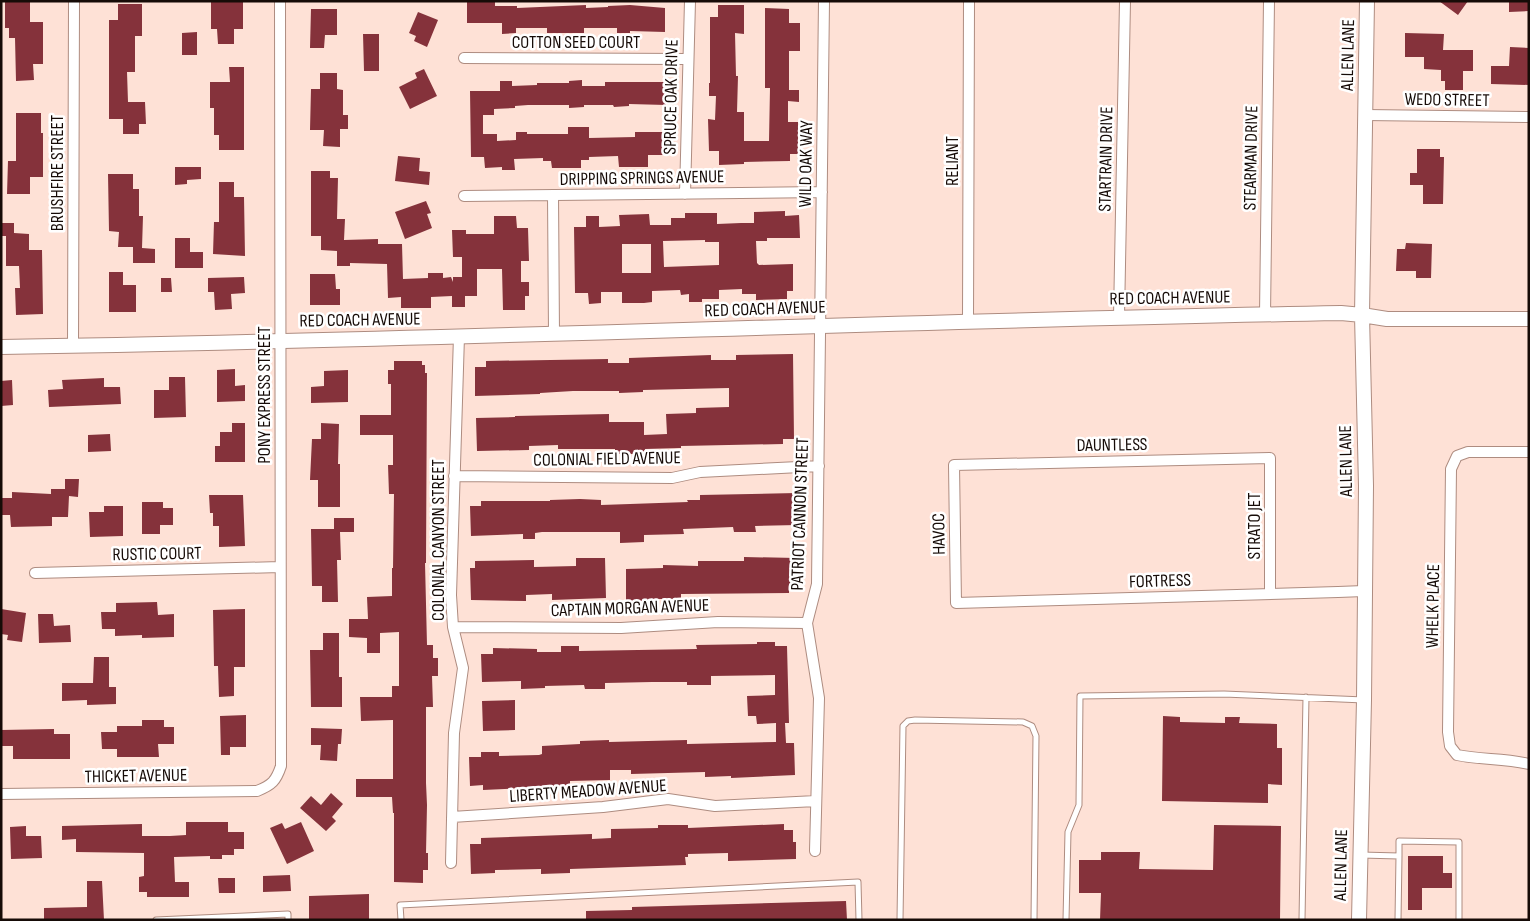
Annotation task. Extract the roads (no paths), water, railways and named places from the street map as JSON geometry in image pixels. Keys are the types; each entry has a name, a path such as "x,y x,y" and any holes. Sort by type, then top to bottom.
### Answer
{"street":[{"name":"BRUSHFIRE STREET","path":"73,346 74,1"},
{"name":"PONY EXPRESS STREET","path":"269,786 277,777 281,766 280,1"},
{"name":"SPRUCE OAK DRIVE","path":"685,194 690,1"},
{"name":"WILD OAK WAY","path":"820,327 824,1"},
{"name":"RELIANT","path":"968,321 969,1"},
{"name":"STARTRAIN DRIVE","path":"1119,317 1124,1"},
{"name":"STEARMAN DRIVE","path":"1265,315 1269,1"},
{"name":"ALLEN LANE","path":"1359,920 1366,486 1362,315 1367,1"},
{"name":"COTTON SEED COURT","path":"464,58 688,59"},
{"name":"WEDO STREET","path":"1365,115 1529,117"},
{"name":"DRIPPING SPRINGS AVENUE","path":"464,196 822,192"},
{"path":"552,195 554,334"},
{"name":"RED COACH AVENUE","path":"1,347 820,327 1119,317 1362,315 1387,319 1529,319"},
{"name":"PATRIOT CANNON STREET","path":"815,852 818,698 807,623 817,584 820,327"},
{"name":"COLONIAL CANYON STREET","path":"451,863 454,733 464,668 453,626 451,595 458,336"},
{"name":"WHELK PLACE","path":"1529,452 1468,452 1457,456 1451,469 1448,732 1450,746 1457,755 1473,759 1515,760 1529,764"},
{"name":"DAUNTLESS","path":"954,465 1270,458"},
{"name":"STRATO JET","path":"1270,458 1270,594"},
{"name":"HAVOC","path":"954,465 956,603"},
{"name":"COLONIAL FIELD AVENUE","path":"454,476 672,478 700,472 819,466"},
{"name":"RUSTIC COURT","path":"35,573 280,567"},
{"name":"FORTRESS","path":"956,603 1364,591"},
{"name":"CAPTAIN MORGAN AVENUE","path":"453,626 621,628 718,622 807,623"},
{"name":"THICKET AVENUE","path":"1,794 257,790 269,786"},
{"name":"LIBERTY MEADOW AVENUE","path":"452,817 603,807 668,799 715,806 816,801"}],"lane":[{"path":"1066,920 1068,832 1079,804 1080,696 1224,694 1364,700"},
{"path":"1302,920 1306,698"},
{"path":"900,920 904,726 908,721 915,720 1023,722 1032,726 1036,736 1034,920"},
{"path":"1398,920 1399,841 1459,842 1459,920"},
{"path":"1360,855 1399,856"},
{"path":"401,920 400,905 858,882 859,920"},
{"path":"156,920 288,914 288,920"}]}
